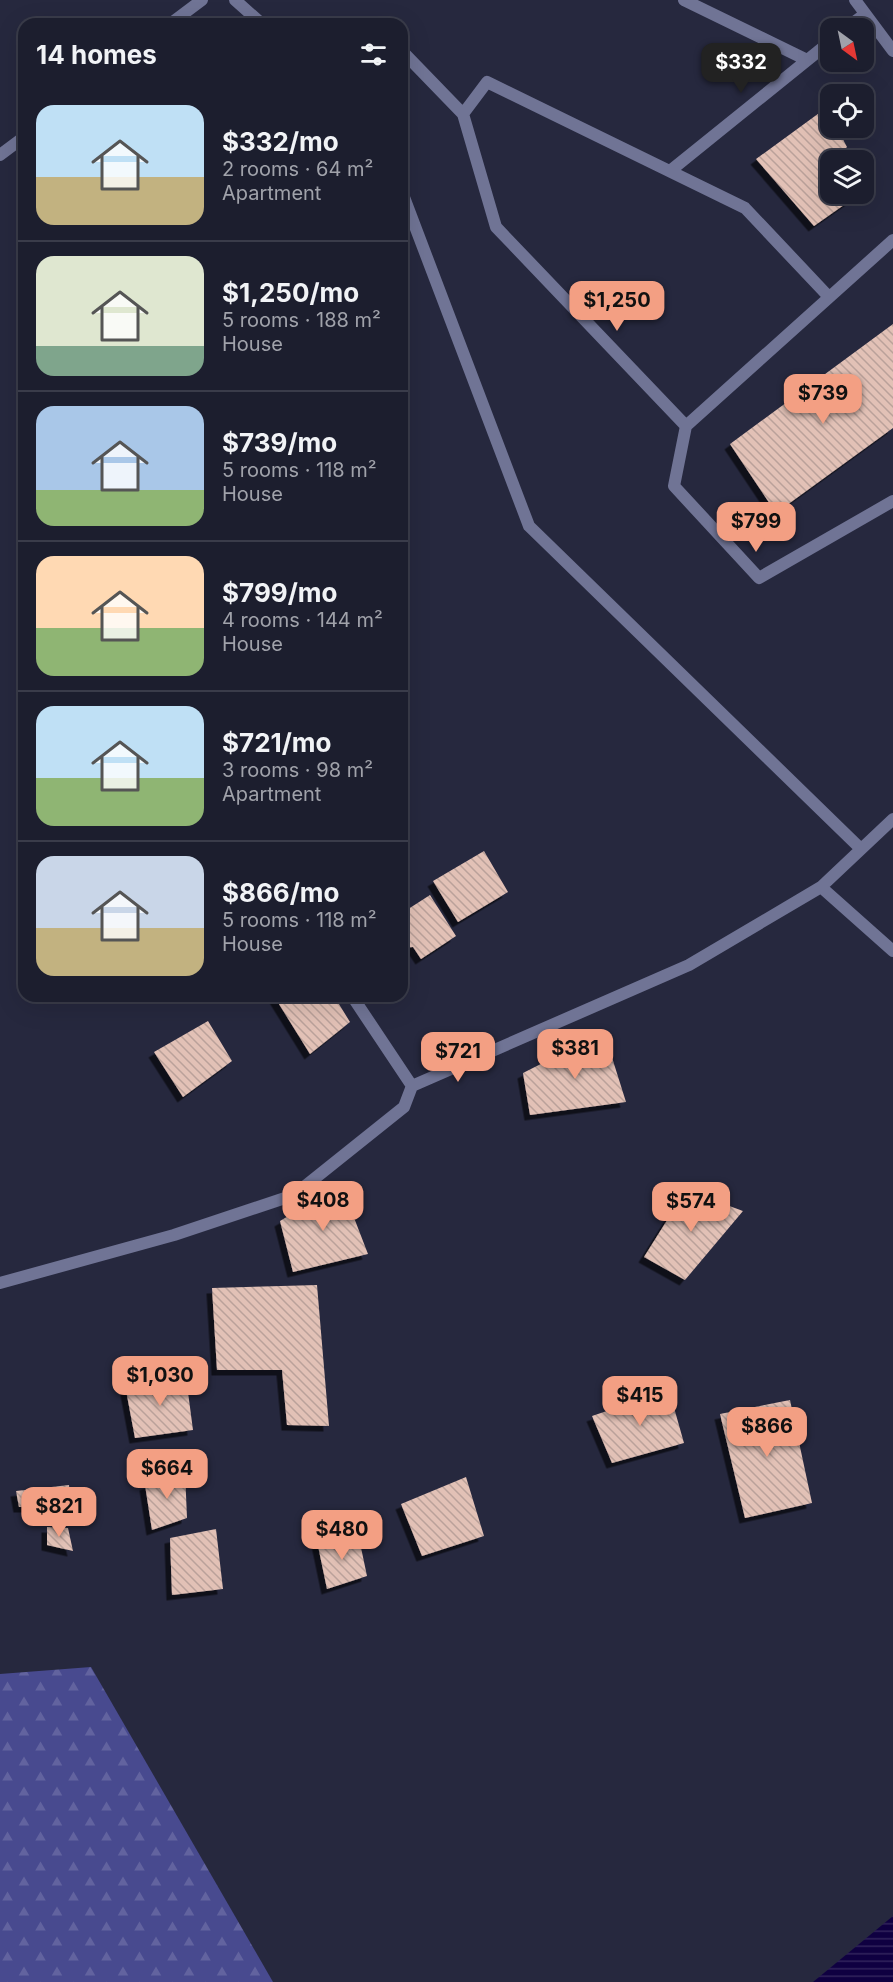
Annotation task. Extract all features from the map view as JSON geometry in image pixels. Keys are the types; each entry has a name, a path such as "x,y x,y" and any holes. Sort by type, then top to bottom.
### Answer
{"street":[{"path":"178,18 202,0"},
{"path":"235,0 255,18"},
{"path":"684,0 807,60"},
{"path":"855,0 893,51"},
{"path":"860,18 865,14"},
{"path":"670,171 820,50"},
{"path":"408,57 463,114 496,227 686,426"},
{"path":"463,114 487,82 745,208 829,297"},
{"path":"0,155 18,142"},
{"path":"408,208 529,526 861,849"},
{"path":"893,240 686,426 674,486 759,578 893,501"},
{"path":"0,1283 174,1234 294,1195 404,1107 412,1086 689,965 821,886 893,819"},
{"path":"821,886 893,951"},
{"path":"356,1002 412,1086"}],"green space":[{"path":"91,1667 273,1982 0,1982 0,1674"}],"shaded area":[{"path":"893,1916 893,1982 813,1982"}],"building":[{"path":"820,112 820,138 842,138 847,147 844,150 820,150 820,204 845,204 814,226 756,159"},
{"path":"893,324 893,428 776,513 730,444"},
{"path":"484,851 508,892 458,922 433,881"},
{"path":"430,895 456,936 421,959 413,947 408,947 408,909"},
{"path":"278,1002 338,1002 350,1022 310,1054"},
{"path":"208,1021 232,1061 183,1097 154,1052"},
{"path":"604,1032 626,1102 530,1115 523,1073"},
{"path":"341,1184 368,1254 293,1272 280,1221"},
{"path":"686,1190 743,1211 685,1280 644,1257"},
{"path":"317,1285 329,1426 287,1425 282,1370 217,1370 212,1288"},
{"path":"186,1377 193,1430 135,1438 125,1385"},
{"path":"669,1390 684,1443 612,1463 592,1416"},
{"path":"790,1400 812,1503 745,1518 720,1414"},
{"path":"185,1471 187,1518 152,1530 145,1485"},
{"path":"466,1477 484,1536 422,1556 401,1504"},
{"path":"69,1485 71,1507 19,1507 16,1491"},
{"path":"47,1527 68,1528 73,1551 47,1545"},
{"path":"216,1529 223,1589 172,1595 170,1538"},
{"path":"359,1538 367,1576 327,1589 317,1541"}]}
